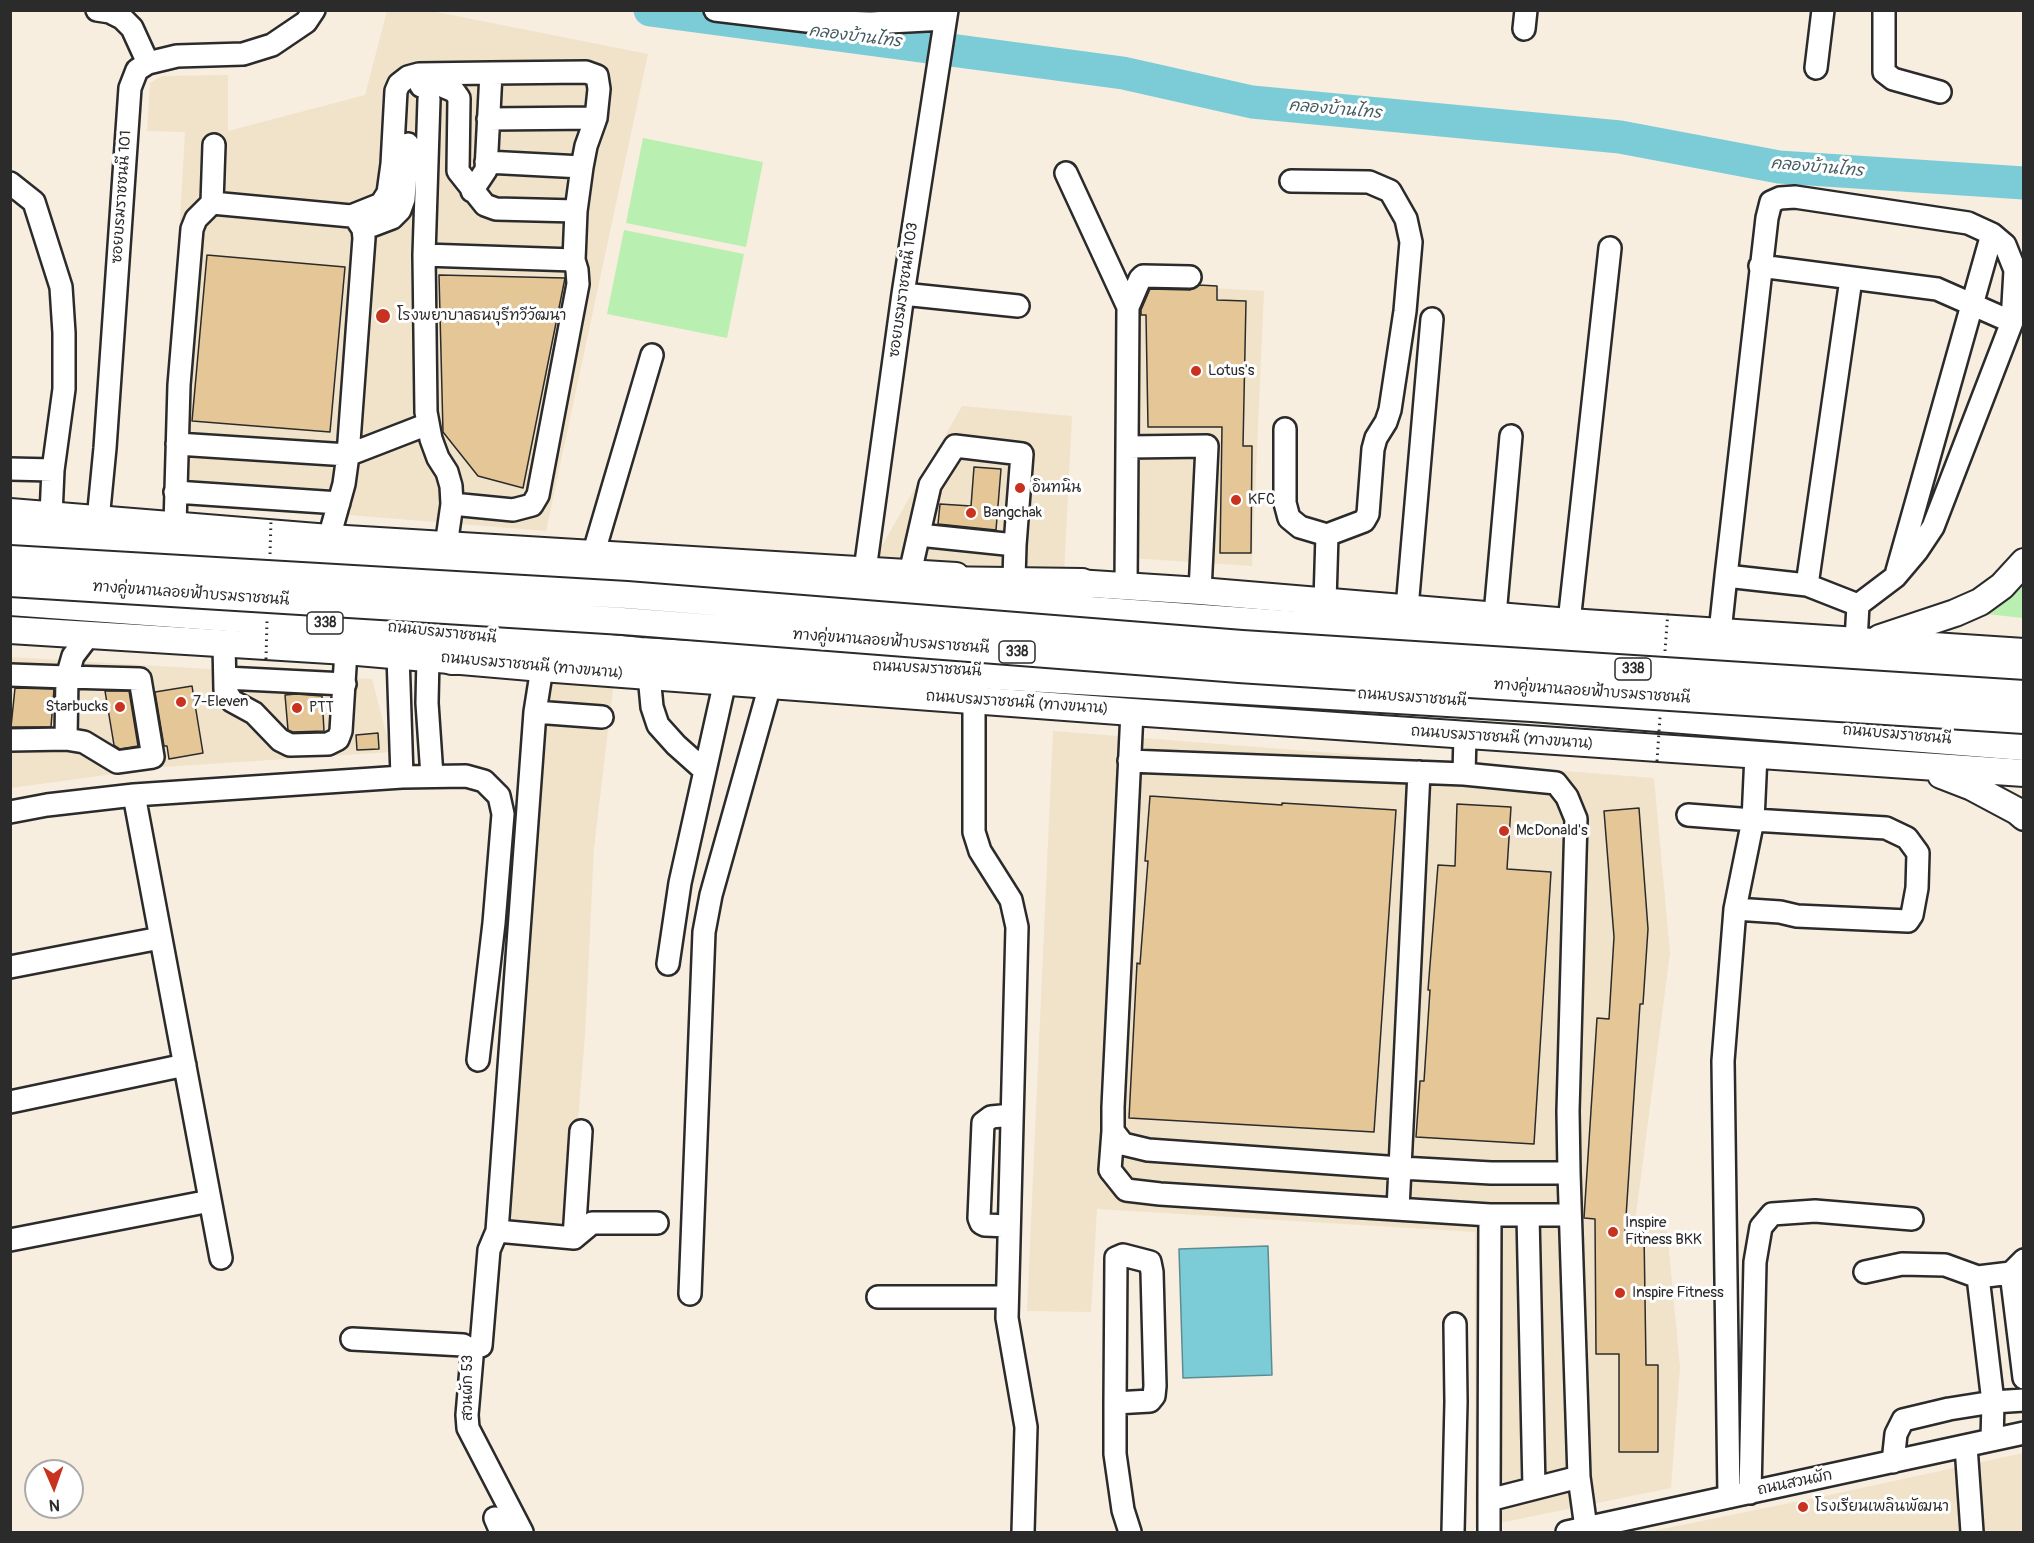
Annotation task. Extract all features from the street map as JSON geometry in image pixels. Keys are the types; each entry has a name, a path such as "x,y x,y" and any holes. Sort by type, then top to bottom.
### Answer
{"highway":[{"name":"338","path":"10,540 628,579 1611,650 2024,675"},
{"path":"628,579 1082,584"},
{"name":"ถนนบรมราชชนนี","path":"10,600 379,627 644,664 1532,706 2024,745"},
{"path":"440,658 644,664"}],"main road":[{"path":"10,512 329,538 1126,586 1569,622 2024,652"},
{"name":"ทางคู่ขนานลอยฟ้าบรมราชชนนี","path":"10,559 627,594 1242,644 2024,694"},
{"path":"1862,641 1955,613 1980,602 2002,586 2024,562"},
{"name":"ทางคู่ขนานลอยฟ้าบรมราชชนนี","path":"10,583 623,621 1239,669 2024,720"},
{"name":"ถนนบรมราชชนนี (ทางขนาน)","path":"10,630 346,651 542,668 644,664 724,681 770,685 1466,736 2024,773"},
{"path":"1915,765 1972,787 2024,817"}],"street":[{"path":"97,10 110,12 127,23 140,42 148,63 177,56 243,54 272,45 306,22 314,10"},
{"path":"715,10 817,22 871,23 945,19"},
{"path":"1816,68 1823,10"},
{"path":"1884,10 1884,72 1893,79 1940,92"},
{"name":"ซอยบรมราชชนนี 103","path":"865,570 903,294 945,19"},
{"name":"ซอยบรมราชชนนี 101","path":"98,520 130,88 137,70 148,63"},
{"path":"357,222 381,204 388,193 396,91 399,84 408,77 419,74 586,72 597,76 599,89 596,118 586,146 576,211 574,260 578,284 538,495 532,505 513,510 452,504"},
{"path":"472,190 486,170 491,73"},
{"path":"212,203 357,222 392,218 400,210 404,199 410,89 416,86 440,85 454,91 459,98 458,171 485,205 496,209 576,211"},
{"path":"429,99 424,255 426,412 431,439 438,458 447,472 452,504 446,546"},
{"path":"488,118 596,118"},
{"path":"175,525 178,385 192,229 196,219 212,203 214,145"},
{"path":"486,162 582,167"},
{"path":"1066,173 1128,308"},
{"path":"1285,429 1285,503 1289,518 1300,527 1327,535 1355,526 1364,520 1368,514 1373,449 1390,410 1405,311 1411,242 1406,219 1390,191 1369,182 1291,181"},
{"path":"10,183 34,202 61,288 64,333 63,389 53,470 51,515"},
{"path":"1720,632 1760,266 1771,202 1780,198 1795,197 1968,223 1992,234 2005,245 2015,270 2012,322 1932,527 1917,551 1895,577 1858,605"},
{"path":"329,538 344,484 348,455 357,222"},
{"path":"1895,577 1992,234"},
{"path":"1569,622 1610,248"},
{"path":"424,255 574,260"},
{"path":"1760,266 1937,290 2012,322"},
{"path":"1126,586 1128,308 1143,276 1190,277"},
{"path":"1807,585 1851,279"},
{"path":"903,294 1018,306"},
{"path":"1407,608 1432,319"},
{"path":"593,555 652,355"},
{"path":"177,444 348,455 428,424"},
{"path":"1494,615 1511,435"},
{"path":"910,573 930,485 955,446 1022,454 1014,579"},
{"path":"1128,447 1207,446 1200,591"},
{"path":"10,469 53,470"},
{"path":"175,492 339,503"},
{"path":"919,535 1015,545"},
{"path":"1325,601 1327,535"},
{"path":"1726,576 1807,585 1858,605"},
{"path":"1858,605 1862,641"},
{"path":"66,739 67,677 73,656 89,635"},
{"path":"224,644 225,690 232,701 254,713 280,740 290,745 327,744 338,739 341,731 346,651"},
{"path":"398,655 402,777"},
{"path":"432,776 428,703 440,658"},
{"path":"644,664 651,707 658,725 675,745 704,770"},
{"path":"481,1346 489,1250 497,1231 535,712 542,668"},
{"path":"10,675 140,679 153,757 117,762 84,742 66,739 10,740"},
{"path":"225,678 345,684"},
{"path":"668,964 680,883 724,681"},
{"path":"690,1293 704,932 711,895 770,685"},
{"path":"974,700 974,832 980,851 1011,900 1017,927 1007,1318 1026,1427 1023,1533"},
{"path":"535,712 602,717"},
{"path":"1132,712 1110,1170 1126,1190 1490,1215 1570,1215"},
{"path":"1464,774 1466,736"},
{"path":"1729,1497 1723,1061 1735,909 1753,820 1756,755"},
{"path":"1129,761 1464,774 1556,783 1567,797 1576,819 1568,1112 1579,1477 1577,1530"},
{"path":"1398,1209 1419,772"},
{"path":"10,812 47,805 134,795 402,777 466,776 484,781 499,796 504,814 478,1060"},
{"path":"134,795 220,1258"},
{"path":"1688,815 1886,828 1907,838 1918,853 1917,888 1912,915 1908,921 1797,916 1780,912 1735,909"},
{"path":"10,967 160,938"},
{"path":"10,1102 185,1065"},
{"path":"1009,1226 985,1225 979,1218 983,1123 991,1117 1012,1115"},
{"path":"574,1238 581,1131"},
{"path":"1113,1131 1123,1144 1148,1150 1491,1173 1569,1173"},
{"path":"10,1240 210,1202"},
{"path":"1750,1493 1755,1262 1761,1227 1772,1214 1815,1211 1912,1219"},
{"path":"1489,1533 1490,1215"},
{"path":"1527,1215 1534,1488"},
{"path":"497,1231 574,1238 592,1223 657,1223"},
{"path":"1115,1403 1150,1401 1154,1396 1155,1386 1150,1262 1123,1255 1116,1258 1114,1454 1123,1510 1130,1533"},
{"path":"1865,1272 1902,1264 1945,1265 1978,1277 2017,1266 2024,1378"},
{"path":"1978,1277 1993,1402 1992,1440"},
{"path":"878,1297 1007,1297"},
{"path":"1453,1533 1455,1324"},
{"name":"สวนผัก 53","path":"352,1339 463,1345 471,1350 468,1428 522,1533"},
{"path":"1893,1462 1896,1434 1903,1420 1949,1409 2024,1400"},
{"name":"ถนนสวนผัก","path":"1577,1530 2024,1433"},
{"path":"1966,1446 1972,1533"},
{"path":"1489,1500 1579,1477"}],"shaded area":[{"name":"โรงพยาบาลธนบุรีทวีวัฒนา","path":"387,11 431,11 648,54 546,531 164,500 185,132 147,131 150,83 162,76 228,75 228,131 365,95"},
{"path":"1124,283 1264,291 1252,566 1115,557"},
{"path":"962,406 1072,416 1064,573 876,556"},
{"path":"10,657 372,679 391,752 164,767 11,788"},
{"path":"526,679 614,680 594,848 585,1035 569,1230 489,1225"},
{"path":"1053,731 1654,778 1670,953 1635,1222 1667,1230 1680,1367 1671,1488 1475,1528 1475,1232 1097,1209 1091,1312 1027,1311"},
{"path":"2023,1453 2023,1532 1648,1532 1834,1494"}],"green space":[{"path":"643,138 763,162 746,247 626,223"},
{"path":"624,230 744,254 727,338 607,314"},
{"path":"2023,579 2023,618 1986,614"}],"water":[{"path":"1268,1246 1272,1375 1183,1378 1179,1249"}],"building":[{"path":"207,255 345,267 330,432 192,421"},
{"path":"439,275 565,278 523,488 478,476 443,432"},
{"name":"Lotus's","path":"1199,285 1217,286 1217,300 1246,301 1243,446 1252,446 1251,553 1220,553 1222,427 1148,427 1146,315 1141,315 1141,310 1150,289 1190,290"},
{"path":"974,467 1001,469 996,530 938,524 940,504 971,506"},
{"path":"192,686 203,753 169,759 167,746 164,746 155,692"},
{"path":"15,688 54,689 51,727 11,727"},
{"path":"105,691 129,691 138,746 120,749 114,745"},
{"path":"285,695 322,696 324,731 293,732 288,730"},
{"path":"378,733 379,749 357,750 356,735"},
{"path":"1150,796 1396,810 1374,1132 1129,1118 1137,963 1140,964 1148,861 1145,861"},
{"path":"1457,804 1511,807 1507,869 1551,872 1534,1144 1416,1137 1420,1081 1424,1081 1430,990 1428,990 1438,865 1455,866"},
{"path":"1639,808 1648,929 1643,1004 1640,1004 1625,1232 1644,1232 1646,1365 1658,1365 1658,1452 1619,1452 1619,1354 1596,1354 1595,1219 1584,1218 1597,1018 1609,1019 1614,937 1604,811"}],"waterway":[{"name":"คลองบ้านไทร","path":"650,10 1123,73 1252,102 1620,137 1779,167 2024,183"}],"place":[{"name":"โรงพยาบาลธนบุรีทวีวัฒนา","path":"383,316"},
{"name":"Lotus's","path":"1196,371"},
{"name":"อินทนิน","path":"1020,488"},
{"name":"KFC","path":"1236,500"},
{"name":"Bangchak","path":"971,513"},
{"name":"7-Eleven","path":"181,702"},
{"name":"Starbucks","path":"120,707"},
{"name":"PTT","path":"297,708"},
{"name":"McDonald's","path":"1504,831"},
{"name":"Inspire Fitness BKK","path":"1613,1232"},
{"name":"Inspire Fitness","path":"1620,1293"},
{"name":"โรงเรียนเพลินพัฒนา","path":"1803,1507"}]}
